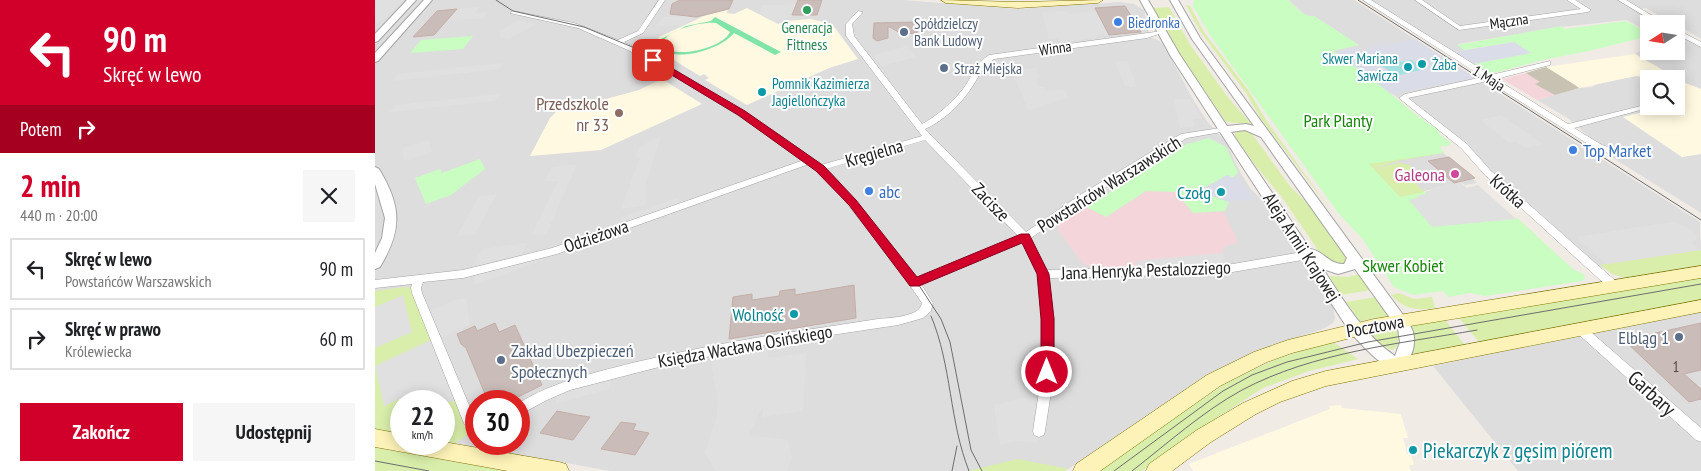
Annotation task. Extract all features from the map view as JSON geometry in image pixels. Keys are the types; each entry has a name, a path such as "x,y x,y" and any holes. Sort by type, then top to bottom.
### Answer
{"main road":[{"path":"946,0 1018,5 1098,0"},
{"name":"Pocztowa","path":"1083,471 1119,448 1203,387 1233,370 1290,346 1355,328 1701,272"},
{"path":"1156,471 1236,416 1278,394 1325,377 1701,306"},
{"path":"375,438 390,441"},
{"path":"455,453 559,471"}],"street":[{"path":"375,39 412,0"},
{"path":"375,59 428,0"},
{"path":"619,42 641,32 662,0"},
{"name":"Aleja Armii Krajowej","path":"1144,0 1160,32 1355,328 1375,349 1396,364 1403,358 1407,343 1407,335 1400,321 1196,39 1175,0"},
{"name":"1 Maja","path":"1366,0 1599,147 1614,152"},
{"name":"Mączna","path":"1418,0 1459,28 1588,10 1570,0"},
{"path":"1621,0 1647,15"},
{"name":"Zacisze","path":"859,12 849,24 851,36 920,128 1025,237 1043,274 1048,319 1047,372 1039,431"},
{"path":"513,13 569,23 619,42 741,113 820,168 852,203 914,283"},
{"name":"Winna","path":"920,128 933,122 960,97 984,61 992,57 1153,35 1160,32"},
{"path":"1685,36 1701,45"},
{"path":"1489,78 1547,63"},
{"name":"Krótka","path":"1489,78 1403,97 1464,146 1488,173 1614,286"},
{"path":"1567,127 1640,109"},
{"path":"1224,129 1246,127 1266,135"},
{"name":"Powstańców Warszawskich","path":"914,283 1025,237 1083,197 1182,138 1224,129"},
{"name":"Kręgielna","path":"820,168 927,136"},
{"name":"Odzieżowa","path":"375,284 475,272 553,251 810,161"},
{"path":"375,171 392,217 388,241 375,264"},
{"path":"1305,250 1326,266 1336,269 1349,267 1354,257"},
{"name":"Jana Henryka Pestalozziego","path":"1043,274 1221,270 1305,250"},
{"path":"419,280 416,288 417,293 465,411"},
{"name":"Księdza Wacława Osińskiego","path":"530,404 556,389 654,363 740,346 898,321 919,314 927,308 928,303 914,283"},
{"name":"Garbary","path":"1581,329 1701,436"}],"shaded area":[{"path":"375,0 903,0 1017,9 1120,2 1134,4 1144,10 1149,33 1152,38 1160,41 1207,121 1226,142 1250,188 1268,206 1333,306 1335,318 1333,323 1323,329 1262,349 1198,382 1065,471 610,471 521,455 530,455 530,390 465,390 465,445 455,443 455,390 390,390 390,432 375,429"},
{"path":"376,0 404,0 384,20 375,23"},
{"path":"1288,0 1354,0 1700,222 1701,250 1601,265 1604,268 1594,267 1464,146 1332,50 1358,45 1314,16 1309,17 1304,14"},
{"path":"1371,0 1618,0 1644,15 1640,15 1640,27 1626,20 1561,27 1458,44 1464,50 1454,52"},
{"path":"1626,0 1701,0 1701,39 1685,29 1685,15 1658,15 1646,8 1641,9"},
{"path":"796,4 792,16 775,22 760,14 763,5"},
{"path":"479,7 475,13 488,12 483,18 446,21 457,9"},
{"path":"747,8 778,24 786,21 810,19 828,23 835,28 858,59 829,68 747,105 705,80 709,78 704,74 700,76 654,48 659,37 704,16 729,9 726,13 734,14"},
{"path":"1068,11 1069,14 1097,11 1109,35 1099,34 1097,37 1060,43 1058,38 1049,39 1042,12"},
{"path":"663,17 696,17 684,25 656,26"},
{"path":"519,20 536,24 509,39 500,37 499,31"},
{"path":"1685,38 1701,47 1701,89 1685,83 1685,70 1663,70 1645,60 1685,60"},
{"name":"Skwer Mariana Sawicza","path":"1415,39 1475,78 1391,94 1336,52 1356,48 1364,51 1375,46"},
{"path":"1514,42 1531,53 1474,64 1454,52"},
{"path":"907,46 916,57 881,66 874,55"},
{"path":"1635,54 1640,57 1640,60 1645,60 1663,70 1640,70 1640,76 1579,88 1546,67"},
{"path":"1127,61 1137,87 1125,86 1115,62"},
{"path":"503,63 500,69 392,81 397,74"},
{"path":"1546,67 1579,88 1555,95 1535,84 1540,82 1526,73"},
{"path":"1036,68 1039,79 1036,79 1038,87 1044,87 1046,91 1064,89 1068,98 1028,110 1012,71"},
{"path":"1526,73 1541,82 1536,84 1555,95 1537,100 1502,79"},
{"path":"1640,77 1640,113 1624,117 1682,157 1701,154 1701,213 1613,158 1569,119 1537,100 1579,88 1592,87 1601,82"},
{"name":"Przedszkole nr 33","path":"662,79 702,104 601,150 530,156 550,118 563,105 606,99 639,90"},
{"path":"1685,83 1701,89 1701,154 1682,157 1623,117 1640,113 1640,115 1685,115"},
{"path":"499,94 495,101 390,112 395,105"},
{"path":"1174,99 1190,99 1202,118 1193,119 1195,127 1180,128"},
{"path":"1501,115 1543,144 1524,148 1517,142 1509,142 1480,120"},
{"path":"661,136 645,186 646,205 621,209 640,157 636,157 640,146"},
{"path":"429,140 432,152 404,161 402,148"},
{"path":"1443,153 1475,178 1473,179 1477,183 1465,185 1461,182 1400,197 1369,164"},
{"path":"577,164 546,234 532,235 558,181 545,181 552,167"},
{"path":"1228,175 1233,178 1236,175 1254,199 1229,202 1198,191"},
{"path":"1460,182 1467,188 1478,185 1516,219 1432,227 1409,200 1426,194 1425,192 1432,190 1431,188"},
{"path":"1146,191 1176,192 1193,213 1223,211 1237,239 1237,243 1225,246 1222,253 1137,261 1138,267 1092,267 1083,264 1058,230 1058,225 1083,205 1106,217"},
{"path":"497,194 475,234 456,236 480,196"},
{"path":"677,198 680,207 623,226 620,218"},
{"path":"1671,222 1687,227 1697,235 1698,239 1691,242 1701,250 1606,264 1576,237"},
{"path":"527,243 521,258 540,253 543,260 474,285 475,272 469,273 482,249"},
{"path":"1222,253 1226,261 1234,267 1139,273 1137,261"},
{"path":"403,295 412,332 375,348 375,307"},
{"path":"466,298 470,324 436,340 460,400 455,401 455,390 390,390 390,403 384,406 375,366 435,338 425,313 453,301"},
{"path":"1701,311 1701,471 1518,471 1433,366"},
{"path":"768,349 768,358 806,353 803,411 762,417 763,405 749,435 788,440 792,458 787,471 716,471 705,453 716,418 718,402 710,357"},
{"path":"611,374 609,389 556,404 556,389"},
{"path":"1021,398 1044,399 1037,443 1017,441 1000,445 994,405"},
{"path":"1341,405 1342,408 1401,414 1408,438 1403,438 1407,454 1411,454 1414,465 1409,465 1411,471 1193,471 1189,464 1330,409 1329,406"}],"green space":[{"name":"Park Planty","path":"1194,0 1288,0 1303,13 1314,16 1359,45 1333,51 1372,78 1420,118 1426,119 1424,121 1441,131 1438,133 1451,143 1448,146 1440,146 1443,153 1369,164 1400,197 1425,192 1427,194 1410,200 1474,222 1517,218 1573,269 1585,275 1585,278 1582,281 1485,296 1470,293 1449,297 1443,291 1413,295 1394,287 1362,238 1339,214 1210,35 1193,6"},
{"path":"1186,5 1190,6 1204,32 1248,90 1268,123 1333,213 1261,119 1246,93 1200,31"},
{"path":"1169,7 1191,46 1227,96 1251,124 1226,122 1175,46 1153,8"},
{"path":"715,17 781,52 775,55 734,33 719,44 698,52 675,54 666,52 658,47 659,40 674,32 664,40 662,45 668,50 687,52 719,43 730,32 716,23 702,23 677,31 686,26 711,21"},
{"path":"1626,21 1640,28 1640,38 1490,74 1474,64 1530,53 1514,42 1464,50 1457,45 1561,26 1565,29"},
{"path":"473,36 463,49 410,53 421,40"},
{"path":"1242,130 1252,134 1290,186 1316,213 1347,257 1345,264 1339,266 1324,259 1281,196 1255,165 1235,136 1235,133"},
{"path":"1209,138 1226,147 1238,172 1233,178 1227,175 1199,191 1229,202 1225,211 1193,213 1176,192 1146,191 1106,217 1086,207 1187,144"},
{"path":"1441,150 1444,153 1397,161 1378,167 1381,171 1380,167 1399,163 1410,165 1414,171 1410,173 1419,181 1415,183 1427,194 1474,222 1517,218 1536,235 1527,237 1438,238 1366,162"},
{"path":"480,159 485,169 451,195 426,204 415,178 440,169 442,173"},
{"path":"1701,250 1701,266 1625,278 1612,274 1600,265"},
{"path":"1359,274 1371,290 1341,295 1329,276 1348,277"},
{"path":"1701,278 1701,300 1479,342 1459,318"},
{"path":"404,287 416,288 465,405 465,437 455,443 455,390 390,390 390,432 375,429 375,291"},
{"path":"1399,293 1414,299 1432,297 1435,308 1417,309 1406,306 1391,295"},
{"path":"1376,297 1389,316 1360,321 1346,302"},
{"path":"1445,320 1465,345 1411,354 1410,326"},
{"path":"1396,328 1400,335 1396,348 1391,350 1372,339 1369,332"},
{"path":"1332,341 1358,359 1309,371 1263,388 1190,435 1142,471 1098,471 1226,383 1276,359"},
{"path":"375,447 390,450 390,455 417,455 507,471 375,471"},
{"path":"1018,459 1069,469 1065,471 968,471"}],"water":[{"path":"1411,60 1425,69 1396,76 1381,65"}],"building":[{"path":"680,0 733,0 729,9 696,17 670,14 672,4"},
{"name":"Generacja Fittness","path":"798,0 822,0 817,15 792,15"},
{"name":"Biedronka","path":"1125,6 1141,32 1109,35 1095,8"},
{"path":"457,9 434,35 413,37 437,11"},
{"name":"Spółdzielczy Bank Ludowy","path":"918,22 917,33 902,34 888,26 888,38 877,41 873,38 874,23"},
{"path":"1449,157 1475,178 1454,183 1428,161"},
{"name":"Wolność","path":"854,285 856,318 729,339 733,297 752,294 752,300 779,296 780,291 795,289 795,295"},
{"name":"Zakład Ubezpieczeń Społecznych","path":"495,323 499,332 515,325 542,385 530,391 483,390 466,348 461,344 457,334 475,326 477,331"},
{"path":"1701,323 1701,370 1684,374 1701,389 1701,399 1689,402 1624,340"},
{"path":"557,411 590,417 573,440 540,433"},
{"path":"621,422 636,424 633,430 649,433 635,455 601,449"}],"tram line":[{"path":"496,0 513,11 584,27 642,51 759,123 831,176 911,273 941,319 950,342 971,450 982,471"},
{"path":"1358,0 1701,220"},
{"path":"1114,471 1223,391 1252,375 1287,362 1368,342 1701,284"},
{"path":"931,316 943,354 962,452 969,471"},
{"path":"1132,471 1213,408 1242,390 1270,377 1327,358 1357,351 1477,330"},
{"path":"952,471 957,446"},
{"path":"375,461 429,471"}],"place":[{"name":"Generacja Fittness","path":"807,10"},
{"name":"Biedronka","path":"1118,22"},
{"name":"Spółdzielczy Bank Ludowy","path":"904,32"},
{"name":"Żaba","path":"1422,64"},
{"name":"Skwer Mariana Sawicza","path":"1408,67"},
{"name":"Straż Miejska","path":"944,68"},
{"name":"Pomnik Kazimierza Jagiellończyka","path":"762,92"},
{"name":"Przedszkole nr 33","path":"619,113"},
{"name":"Top Market","path":"1573,150"},
{"name":"Galeona","path":"1455,174"},
{"name":"abc","path":"869,191"},
{"name":"Czołg","path":"1221,192"},
{"name":"Wolność","path":"794,314"},
{"name":"Elbląg 1","path":"1679,337"},
{"name":"Zakład Ubezpieczeń Społecznych","path":"501,360"},
{"name":"Piekarczyk z gęsim piórem","path":"1413,450"}],"route":[{"path":"653,60 741,113 820,168 834,181 852,203 914,283 1025,237 1043,274 1048,319 1047,372"}],"park label":[{"name":"Skwer Kobiet","path":"1403,265"}]}
